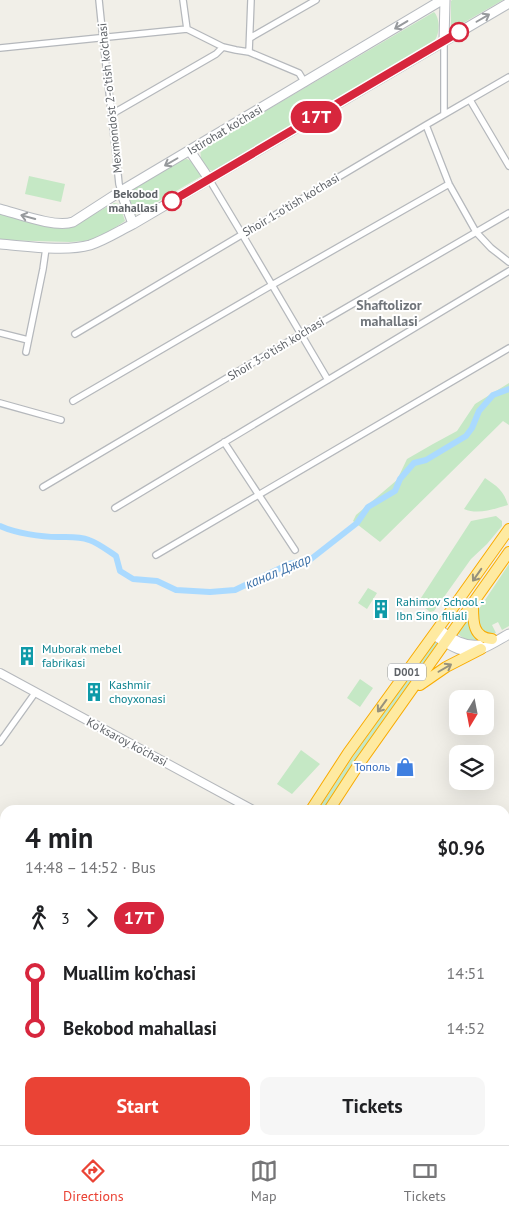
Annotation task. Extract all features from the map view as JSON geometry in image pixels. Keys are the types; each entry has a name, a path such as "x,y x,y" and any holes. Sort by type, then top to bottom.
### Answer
{"highway":[{"name":"D001","path":"314,805 348,753 508,534"},
{"name":"D001","path":"332,805 509,552"},
{"path":"473,604 475,628 482,637 492,639"},
{"path":"411,692 446,666 481,649"}],"main road":[{"path":"444,0 444,41"},
{"name":"Istirohat ko'chasi","path":"0,209 55,224 66,224 78,219 444,0"},
{"path":"0,244 46,248 76,248 99,242 133,224 509,3"},
{"path":"190,151 209,179"},
{"name":"Mexmondo'st 2-o'tish ko'chasi","path":"122,191 133,224"},
{"path":"436,632 457,648 467,651 481,649 509,632"},
{"path":"448,640 471,645 480,644 509,632"}],"street":[{"name":"Mexmondo'st 2-o'tish ko'chasi","path":"99,0 119,184 122,191"},
{"path":"183,0 186,29"},
{"path":"250,52 251,0"},
{"path":"250,38 316,0"},
{"path":"0,48 186,29 223,47 250,52 299,73 305,83"},
{"path":"444,41 444,114"},
{"path":"112,114 216,54 223,47"},
{"name":"Shoir 1-o'tish ko'chasi","path":"74,334 509,77"},
{"path":"470,100 509,166"},
{"path":"426,125 449,184 476,232 491,248 509,262"},
{"path":"502,153 509,149"},
{"path":"209,179 328,380"},
{"path":"74,401 449,184"},
{"name":"Shoir 3-o'tish ko'chasi","path":"43,487 509,213"},
{"path":"26,352 46,248"},
{"path":"115,508 509,271"},
{"path":"0,333 28,340"},
{"path":"156,555 509,348"},
{"path":"0,403 61,420"},
{"path":"224,442 295,550"},
{"name":"Ko'ksaroy ko'chasi","path":"0,673 244,805"},
{"path":"0,742 36,693"}],"green space":[{"path":"452,0 503,0 451,30"},
{"path":"434,12 439,26 435,40 213,171 204,166 201,159 201,149"},
{"path":"187,159 193,162 202,176 135,215 129,199 131,190 182,160"},
{"path":"29,176 65,184 61,202 25,194"},
{"path":"114,203 119,204 125,221 101,237 70,242 0,240 0,214 63,229 71,227"},
{"path":"509,383 509,425 503,421 380,542 353,521 356,515 397,480 407,459 457,431 475,404"},
{"path":"485,478 500,489 508,505 492,510 469,511 464,509"},
{"path":"496,516 502,521 502,526 471,559 434,611 430,612 419,601 471,521"},
{"path":"509,564 509,626 502,630 498,622 492,625 496,633 489,634 483,631 478,624 477,612"},
{"path":"368,588 377,593 367,609 358,603"},
{"path":"469,618 481,641 471,642 457,633"},
{"path":"435,641 438,643 326,805 321,805 354,755"},
{"path":"360,679 373,688 360,707 347,698"},
{"path":"301,750 320,764 292,794 277,784"}],"waterway":[{"name":"канал Джар","path":"0,526 28,534 51,537 77,537 92,541 116,556 120,571 133,579 157,581 176,590 210,592 235,590 289,564 311,559 357,523 368,507 395,491 400,479 414,463 426,460 466,436 472,428 479,411 493,395 509,389"}],"bus line":[{"name":"17T","path":"172,201 459,32"}],"place":[{"name":"Bekobod mahallasi","path":"172,201"},
{"name":"Rahimov School - Ibn Sino filiali","path":"381,609"},
{"name":"Muborak mebel fabrikasi","path":"27,656"},
{"name":"Kashmir choyxonasi","path":"94,692"},
{"name":"Тополь","path":"405,767"}],"district":[{"name":"Shaftolizor mahallasi","path":"389,314"}]}
